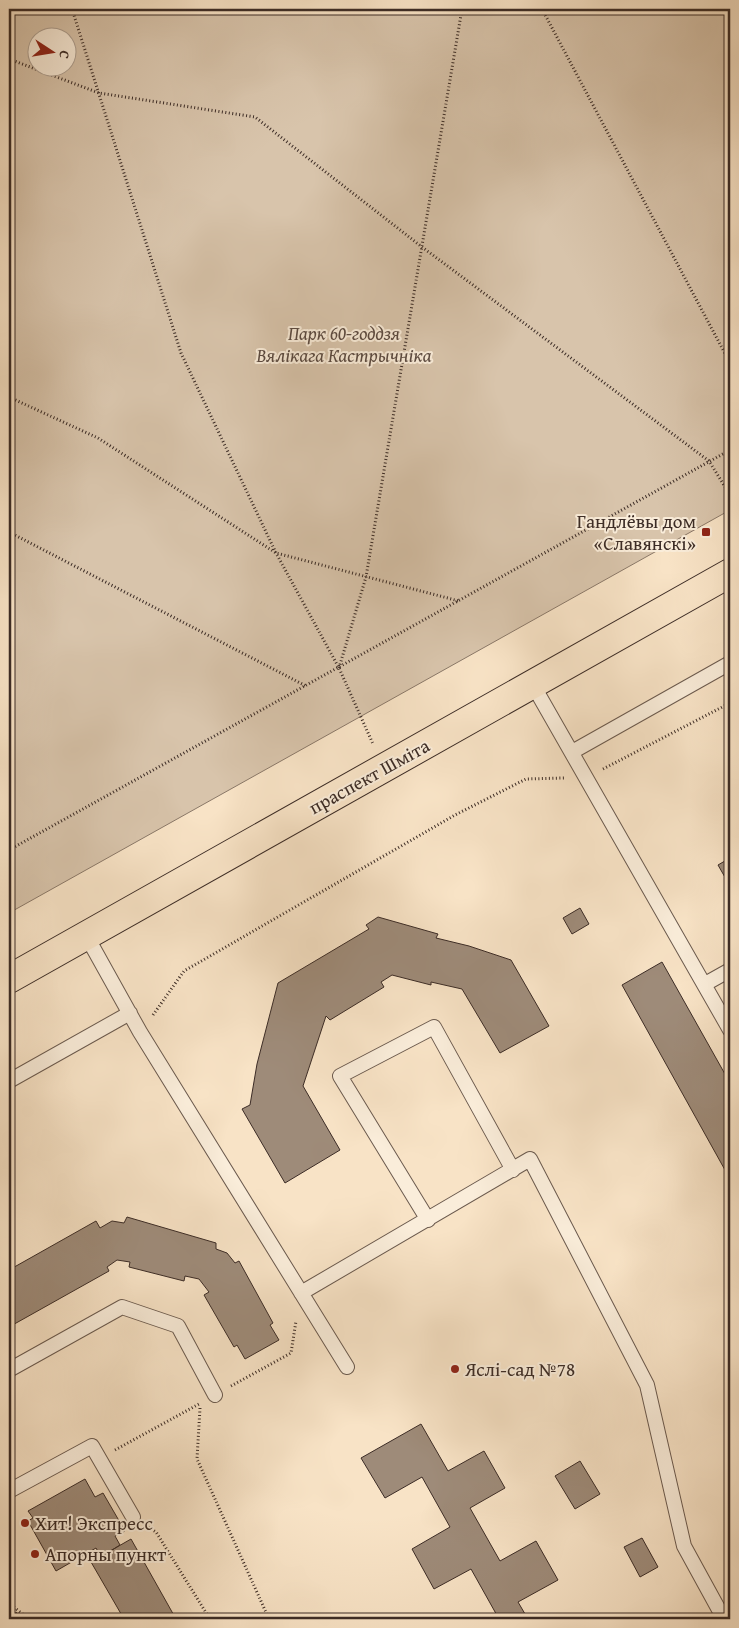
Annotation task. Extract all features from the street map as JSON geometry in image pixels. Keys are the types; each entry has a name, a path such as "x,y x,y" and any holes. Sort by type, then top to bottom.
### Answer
{"main road":[{"name":"праспект Шміта","path":"9,979 730,573"}],"lane":[{"path":"572,752 730,663"},
{"path":"533,685 730,1030"},
{"path":"86,935 140,1032 347,1368"},
{"path":"705,984 730,970"},
{"path":"9,1081 130,1013"},
{"path":"428,1220 340,1076 434,1027 513,1170"},
{"path":"301,1293 530,1159 647,1385 684,1546 724,1619"},
{"path":"9,1370 122,1307 178,1326 215,1395"},
{"path":"9,1491 92,1446 133,1518"}],"path":[{"path":"72,9 181,353 276,553 339,668 384,767"},
{"path":"339,668 366,577 462,9"},
{"path":"542,9 730,363"},
{"path":"9,59 99,93 255,117 422,247 709,462 730,495"},
{"path":"9,397 98,438 276,553 459,601"},
{"path":"9,850 730,450"},
{"path":"9,532 306,686"},
{"path":"140,1032 184,971 455,815 526,779 586,778 730,703"},
{"path":"200,1403 197,1459 269,1619"},
{"path":"133,1518 156,1532 210,1619"},
{"path":"9,1600 19,1619"},
{"path":"11,1605 29,1619"}],"green space":[{"name":"Парк 60-годдзя Вялікага Кастрычніка","path":"9,9 730,9 730,510 9,913"}],"building":[{"path":"730,858 730,886 718,865"},
{"path":"580,908 589,924 572,934 563,918"},
{"path":"378,917 438,934 436,938 469,946 511,960 549,1026 500,1053 462,989 431,982 431,985 392,975 381,982 384,987 330,1020 326,1016 303,1086 340,1150 285,1183 242,1109 250,1105 257,1064 278,983 369,929 366,925"},
{"path":"662,962 730,1083 730,1179 622,985"},
{"path":"127,1217 216,1243 216,1249 227,1253 235,1263 239,1261 273,1323 270,1325 279,1340 245,1359 237,1345 234,1347 204,1295 209,1292 199,1279 185,1276 184,1281 129,1267 130,1262 117,1260 107,1267 109,1271 9,1327 9,1270 96,1221 100,1228 112,1221 124,1223"},
{"path":"421,1424 448,1471 484,1451 505,1488 470,1508 500,1561 536,1541 558,1580 518,1602 528,1619 499,1619 471,1569 434,1589 412,1549 450,1527 422,1477 385,1498 361,1458"},
{"path":"580,1461 600,1494 575,1509 555,1476"},
{"path":"85,1479 95,1497 103,1493 125,1531 115,1536 120,1545 101,1557 96,1548 56,1571 28,1521 33,1518 28,1511"},
{"path":"642,1538 658,1567 640,1577 624,1547"},
{"path":"131,1539 176,1619 124,1619 91,1562"}],"place":[{"name":"Гандлёвы дом «Славянскі»","path":"706,532"},
{"name":"Яслі-сад №78","path":"455,1369"},
{"name":"Хит! Экспресс","path":"25,1523"},
{"name":"Апорны пункт","path":"35,1554"}]}
